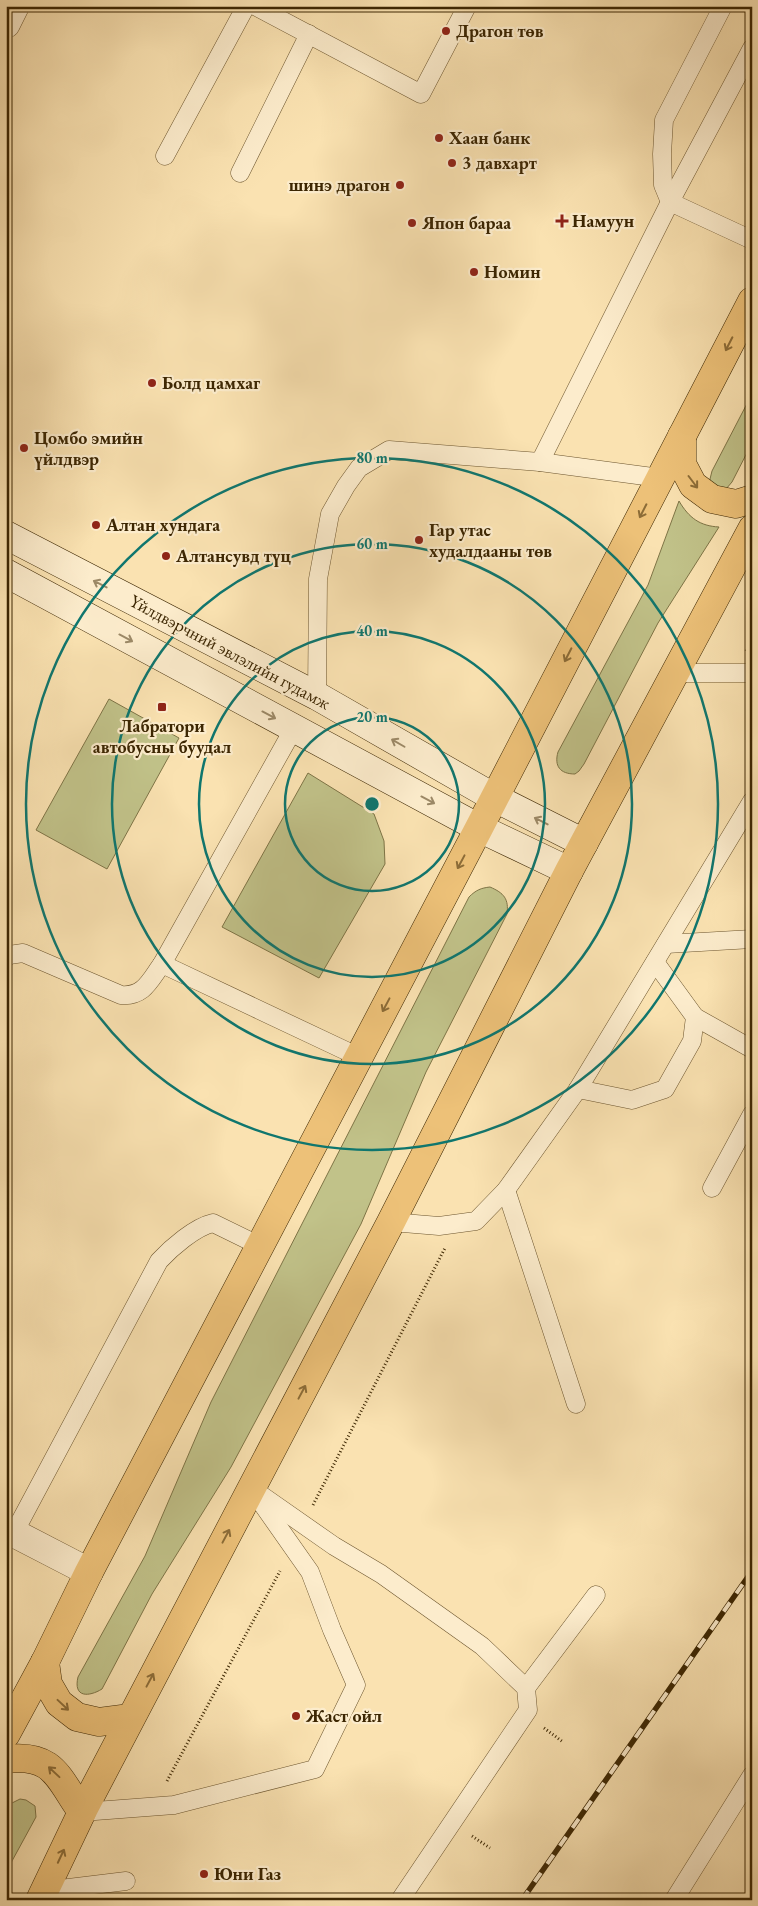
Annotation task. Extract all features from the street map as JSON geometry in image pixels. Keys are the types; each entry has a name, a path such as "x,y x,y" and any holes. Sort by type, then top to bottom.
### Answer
{"highway":[{"path":"6,1734 495,798 752,301"},
{"path":"682,436 682,464 693,485 712,499 736,504 752,500"},
{"path":"42,1895 130,1718 391,1222 569,871 752,529"},
{"path":"45,1662 48,1684 59,1703 77,1717 99,1722 130,1718"},
{"path":"6,1759 39,1760 58,1774 82,1812"}],"main road":[{"path":"6,24 15,6"},
{"name":"Үйлдвэрчний эвлэлийн гудамж","path":"6,536 317,696 495,798 584,843"},
{"name":"Үйлдвэрчний эвлэлийн гудамж","path":"6,573 479,828 569,871"},
{"path":"10,1531 89,1572"}],"lane":[{"path":"165,156 246,6"},
{"path":"255,6 421,94 467,6"},
{"path":"723,6 664,120 663,185 670,202 752,240"},
{"path":"240,173 310,34"},
{"path":"540,462 670,202 752,48"},
{"path":"317,696 318,579 326,533 330,514 359,468 388,450 540,462 660,478"},
{"path":"675,673 752,673"},
{"path":"6,958 9,955 23,953 121,995 131,996 141,991 162,964 294,728"},
{"path":"391,1222 439,1226 476,1221 506,1190 578,1089 752,801"},
{"path":"666,944 752,939"},
{"path":"655,962 695,1017 752,1049"},
{"path":"162,964 359,1057"},
{"path":"578,1089 632,1100 666,1089 692,1041 695,1017"},
{"path":"712,1188 752,1114"},
{"path":"506,1190 576,1404"},
{"path":"10,1531 159,1261 168,1251 205,1225 213,1222 260,1246"},
{"path":"251,1488 334,1546 381,1574 482,1646 526,1688 528,1710 400,1900"},
{"path":"82,1812 174,1805 315,1769 356,1685 310,1572 251,1488"},
{"path":"526,1688 596,1594"},
{"path":"674,1900 752,1775"},
{"path":"42,1895 126,1881"}],"green space":[{"path":"752,394 752,443 732,482 726,489 711,486 712,471"},
{"path":"679,501 696,520 706,525 719,527 658,623 584,764 575,774 565,773 558,765 558,752 648,585"},
{"path":"109,699 179,738 107,869 36,830"},
{"path":"308,773 374,814 384,841 385,864 319,978 222,927"},
{"path":"490,887 502,894 506,900 507,914 426,1072 361,1224 231,1467 152,1594 102,1689 97,1692 83,1694 78,1689 78,1677 145,1556 211,1402 469,897 479,890"},
{"path":"20,1799 26,1800 35,1806 36,1817 6,1872 6,1811 10,1804"}],"railway":[{"path":"522,1900 752,1571"}],"place":[{"name":"Драгон төв","path":"446,31"},
{"name":"Хаан банк","path":"439,138"},
{"name":"3 давхарт","path":"452,163"},
{"name":"шинэ драгон","path":"400,185"},
{"name":"Намуун","path":"562,221"},
{"name":"Япон бараа","path":"412,223"},
{"name":"Номин","path":"474,272"},
{"name":"Болд цамхаг","path":"152,383"},
{"name":"Цомбо эмийн үйлдвэр","path":"24,448"},
{"name":"Алтан хундага","path":"96,525"},
{"name":"Гар утас худалдааны төв","path":"419,540"},
{"name":"Алтансувд түц","path":"166,556"},
{"name":"Лабратори автобусны буудал","path":"162,707"},
{"name":"Жаст ойл","path":"296,1716"},
{"name":"Юни Газ","path":"204,1874"}]}
